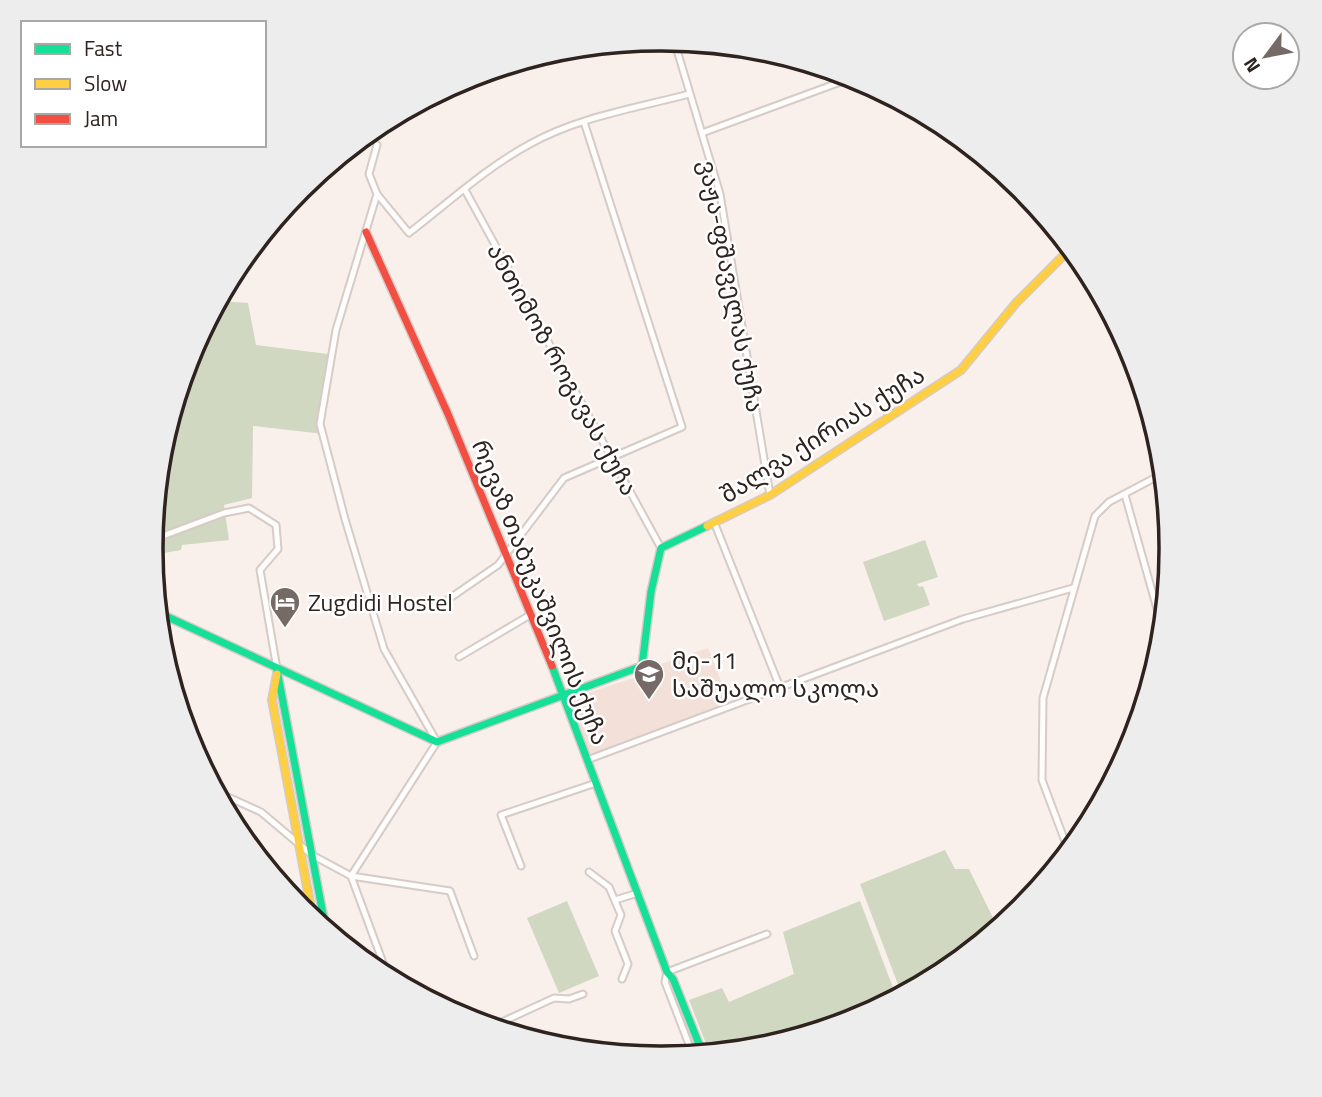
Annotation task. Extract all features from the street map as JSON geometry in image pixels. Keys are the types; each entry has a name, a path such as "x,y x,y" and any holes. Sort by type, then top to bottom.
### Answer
{"street":[{"name":"ვაჟა-ფშაველას ქუჩა","path":"677,51 720,194 770,495"},
{"path":"702,133 837,83"},
{"path":"377,145 369,174 377,194 409,233 532,143 584,122 689,94"},
{"path":"440,605 506,556 564,478 682,427 584,122"},
{"name":"ანთიმოზ როგავას ქუჩა","path":"465,190 661,548"},
{"path":"377,194 336,330 320,424 384,649 437,742"},
{"name":"რევაზ თაბუკაშვილის ქუჩა","path":"366,232 433,373 596,783 667,972 673,979 699,1045"},
{"name":"შალვა ქირიას ქუჩა","path":"661,548 770,495 961,370 1016,303 1063,256"},
{"path":"1064,840 1042,780 1044,698 1094,516 1109,502 1153,479"},
{"path":"1125,495 1155,602"},
{"path":"163,536 224,513 249,508 276,525 278,549 260,570 323,913"},
{"path":"713,522 781,690"},
{"path":"351,876 437,742 642,666 651,592 661,548"},
{"path":"587,760 781,690 963,619 1073,588"},
{"path":"459,657 530,615"},
{"path":"169,618 437,742"},
{"path":"277,670 272,700 308,899"},
{"path":"520,866 501,816 596,783"},
{"path":"231,798 261,812 312,855 351,876 450,891 474,956"},
{"path":"589,872 609,887 621,915 615,930 628,964 622,979"},
{"path":"351,876 383,962"},
{"path":"615,900 638,893"},
{"path":"667,972 767,934"},
{"name":"რევაზ თაბუკაშვილის ქუჩა","path":"667,972 665,982 690,1045"},
{"path":"504,1021 554,998 569,999 583,994"}],"shaded area":[{"name":"მე-11 საშუალო სკოლა","path":"708,648 729,702 590,754 570,699 648,673 655,666"}],"green space":[{"path":"229,302 248,303 256,345 328,354 324,434 253,426 252,498 224,505 229,540 182,545 181,550 164,553 164,516 173,451 190,389 201,358"},
{"path":"925,540 938,577 917,584 919,587 923,586 930,605 884,621 863,562"},
{"path":"945,850 955,869 969,869 993,919 938,962 899,986 860,884"},
{"path":"567,901 599,976 559,993 527,918"},
{"path":"860,901 893,989 821,1020 758,1037 706,1044 689,1000 722,988 729,1002 794,974 783,932"}],"traffic: fast":[{"path":"169,617 437,742 642,666 651,592 661,548 707,526"},
{"path":"552,666 667,972 673,979 699,1045"},
{"path":"277,670 323,913"}],"traffic: slow":[{"path":"707,526 770,495 961,370 1016,303 1063,256"},
{"path":"277,674 272,700 310,901"}],"traffic: jam":[{"path":"366,232 448,414 552,666"}],"place":[{"name":"Zugdidi Hostel","path":"285,629"},
{"name":"მე-11 საშუალო სკოლა","path":"649,701"}]}
